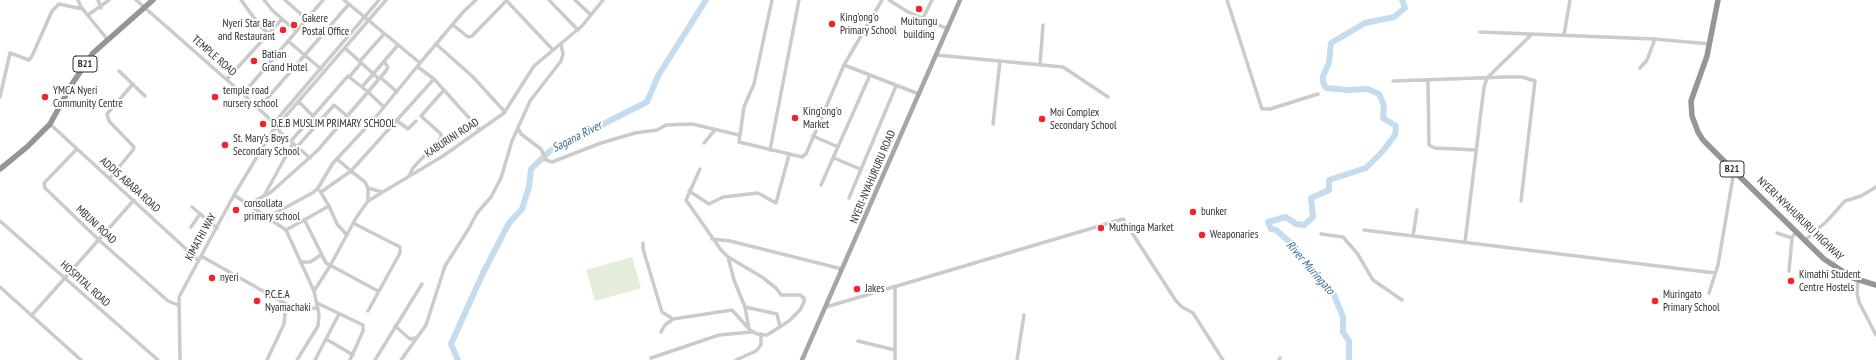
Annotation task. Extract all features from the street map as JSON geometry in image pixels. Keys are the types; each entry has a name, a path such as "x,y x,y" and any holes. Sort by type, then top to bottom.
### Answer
{"highway":[{"name":"B21","path":"0,169 50,124 80,72 93,53 153,0"},
{"name":"NYERI-NYAHURURU HIGHWAY","path":"1718,0 1704,67 1693,93 1692,116 1694,125 1703,140 1796,232 1834,267 1858,280 1876,284"},
{"name":"B21","path":"0,165 33,140"}],"main road":[{"name":"NYERI-NYAHURURU ROAD","path":"802,360 960,0"}],"street":[{"path":"78,0 83,10 108,39"},
{"path":"98,0 101,8"},
{"path":"88,15 101,8 109,0"},
{"name":"TEMPLE ROAD","path":"136,0 259,108 274,122 277,128"},
{"path":"241,0 260,26 268,33"},
{"path":"264,0 296,31"},
{"path":"285,0 304,17"},
{"path":"243,94 324,0"},
{"path":"344,0 398,45 434,79 480,130"},
{"name":"KIMATHI WAY","path":"180,360 179,297 234,195 272,132 274,122 379,0"},
{"name":"KIMATHI WAY","path":"272,132 386,0"},
{"path":"320,190 337,159 397,92 464,11 476,0"},
{"path":"453,25 468,37 472,36 506,0 553,50"},
{"path":"549,0 578,30"},
{"path":"575,0 591,15"},
{"name":"KABURINI ROAD","path":"314,291 330,266 353,223 368,201 443,156 505,112 534,66 578,30 603,0"},
{"path":"772,0 754,84 744,107 739,140 741,143 802,157 806,154 844,65 882,0"},
{"path":"770,150 799,0"},
{"path":"889,0 948,29"},
{"path":"923,18 932,0"},
{"path":"1227,0 1262,109 1270,109 1318,94"},
{"path":"1564,35 1570,0"},
{"path":"0,97 10,53 29,60 52,11 59,2 83,10"},
{"path":"259,108 349,4"},
{"path":"227,79 282,19"},
{"path":"1040,65 1043,25"},
{"path":"1480,32 1655,39 1710,44"},
{"path":"264,196 292,142 346,78 350,76 384,34"},
{"path":"1465,242 1482,98 1487,78 1532,34"},
{"path":"1640,68 1647,60 1655,39"},
{"path":"288,41 324,72"},
{"path":"436,44 473,77 505,112"},
{"path":"401,360 424,329 430,317 445,266 468,230 476,213 491,197 501,178 508,152 530,101 561,61 563,50 561,44"},
{"path":"362,87 398,45"},
{"path":"346,48 360,62 397,92"},
{"path":"936,55 1063,67 1108,97"},
{"path":"993,124 1000,61"},
{"path":"248,204 270,193 310,158 380,79 388,67 384,62"},
{"path":"844,65 919,94"},
{"path":"119,71 145,96"},
{"path":"821,185 870,75"},
{"path":"350,76 384,107"},
{"path":"1393,81 1522,77 1533,79 1535,82 1521,201"},
{"path":"268,216 320,190 351,171 434,79"},
{"path":"1428,81 1429,145 1435,148 1476,150"},
{"path":"110,178 134,147 109,121 107,114 133,84"},
{"path":"849,198 896,86"},
{"path":"410,176 413,168 441,138 441,134 421,116 444,90"},
{"path":"299,102 313,116"},
{"path":"297,147 334,105 347,116"},
{"path":"396,120 408,129 416,121"},
{"name":"ADDIS ABABA ROAD","path":"50,124 198,260"},
{"path":"518,128 521,134 541,148 546,160 552,162 601,143 635,133 657,130 666,125 692,124 714,131 739,135"},
{"path":"277,128 310,158"},
{"path":"704,143 714,131"},
{"path":"813,136 838,147"},
{"name":"MBUNI ROAD","path":"77,149 46,180 44,183 44,188 100,241 170,303 178,305"},
{"path":"689,191 710,204 723,197 758,193 776,203 789,155"},
{"path":"834,158 860,169"},
{"path":"337,159 361,177 368,188 368,201"},
{"path":"651,358 720,335 751,331 762,334 772,333 789,321 800,310 804,298 800,295 782,295 762,277 728,257 712,239 686,200 700,169"},
{"path":"1708,293 1715,273 1734,171"},
{"path":"1805,240 1826,222 1845,202 1861,196 1876,187"},
{"path":"368,188 382,192"},
{"path":"320,190 337,224 347,235"},
{"path":"234,195 268,216 286,230 314,291 318,308 318,326 297,360"},
{"path":"32,315 100,241 134,200"},
{"path":"286,230 305,221 329,206"},
{"path":"192,207 217,228"},
{"path":"1413,236 1417,210"},
{"path":"191,227 200,214"},
{"path":"826,307 1123,219 1176,301 1182,307 1193,313 1223,360"},
{"name":"HOSPITAL ROAD","path":"0,221 158,360"},
{"path":"305,221 321,255 330,266 378,291"},
{"path":"353,223 400,247 400,252 368,311"},
{"path":"1364,230 1715,273"},
{"path":"1789,271 1792,238 1796,232"},
{"path":"1777,233 1792,238"},
{"path":"1321,234 1343,237 1357,253 1373,280 1402,300"},
{"path":"712,239 730,241 842,269"},
{"path":"643,243 643,249 662,312 673,319"},
{"path":"302,262 310,262 321,255"},
{"path":"201,256 286,304 304,308 318,308"},
{"path":"728,257 734,280 745,307 751,331"},
{"path":"1858,280 1857,293 1859,302 1876,335"},
{"path":"375,360 422,284"},
{"path":"0,287 81,360"},
{"path":"894,288 896,350 894,360"},
{"path":"317,303 360,323 364,328 350,360"},
{"path":"267,360 284,324 286,304"},
{"path":"745,307 777,314 780,327"},
{"path":"661,332 665,325 673,319 732,310 751,331"},
{"path":"315,360 339,314"},
{"path":"1017,360 1024,315"},
{"path":"395,326 410,339 416,338"},
{"path":"736,360 756,351 760,344 762,334"},
{"path":"326,339 352,355"},
{"path":"858,341 896,350"}],"green space":[{"path":"632,257 641,288 595,301 586,270"}],"waterway":[{"name":"Sagana River","path":"458,360 451,344 483,273 509,223 522,209 529,187 531,169 550,151 647,102 658,76 706,0"},
{"name":"River Muringato","path":"1349,360 1349,341 1343,332 1343,317 1333,292 1320,282 1306,260 1297,253 1293,245 1276,230 1271,229 1268,222 1286,217 1296,224 1304,225 1313,217 1311,198 1329,190 1329,180 1366,168 1383,151 1395,135 1396,126 1383,118 1384,105 1379,94 1368,89 1348,90 1326,88 1323,82 1323,76 1329,63 1331,43 1365,23 1394,17 1405,8 1402,0"}],"place":[{"name":"Muitungu building","path":"919,9"},
{"name":"King'ong'o Primary School","path":"832,24"},
{"name":"Gakere Postal Office","path":"294,25"},
{"name":"Nyeri Star Bar and Restaurant","path":"283,30"},
{"name":"Batian Grand Hotel","path":"254,61"},
{"name":"YMCA Nyeri Community Centre","path":"45,97"},
{"name":"temple road nursery school","path":"215,97"},
{"name":"King'ong'o Market","path":"795,118"},
{"name":"Moi Complex Secondary School","path":"1042,119"},
{"name":"D.E.B MUSLIM PRIMARY SCHOOL","path":"263,124"},
{"name":"St. Mary's Boys Secondary School","path":"225,145"},
{"name":"consollata primary school","path":"236,210"},
{"name":"bunker","path":"1193,212"},
{"name":"Muthinga Market","path":"1101,228"},
{"name":"Weaponaries","path":"1202,235"},
{"name":"nyeri","path":"212,278"},
{"name":"Kimathi Student Centre Hostels","path":"1791,281"},
{"name":"Jakes","path":"857,289"},
{"name":"P.C.E.A Nyamachaki","path":"257,301"},
{"name":"Muringato Primary School","path":"1655,301"}]}
